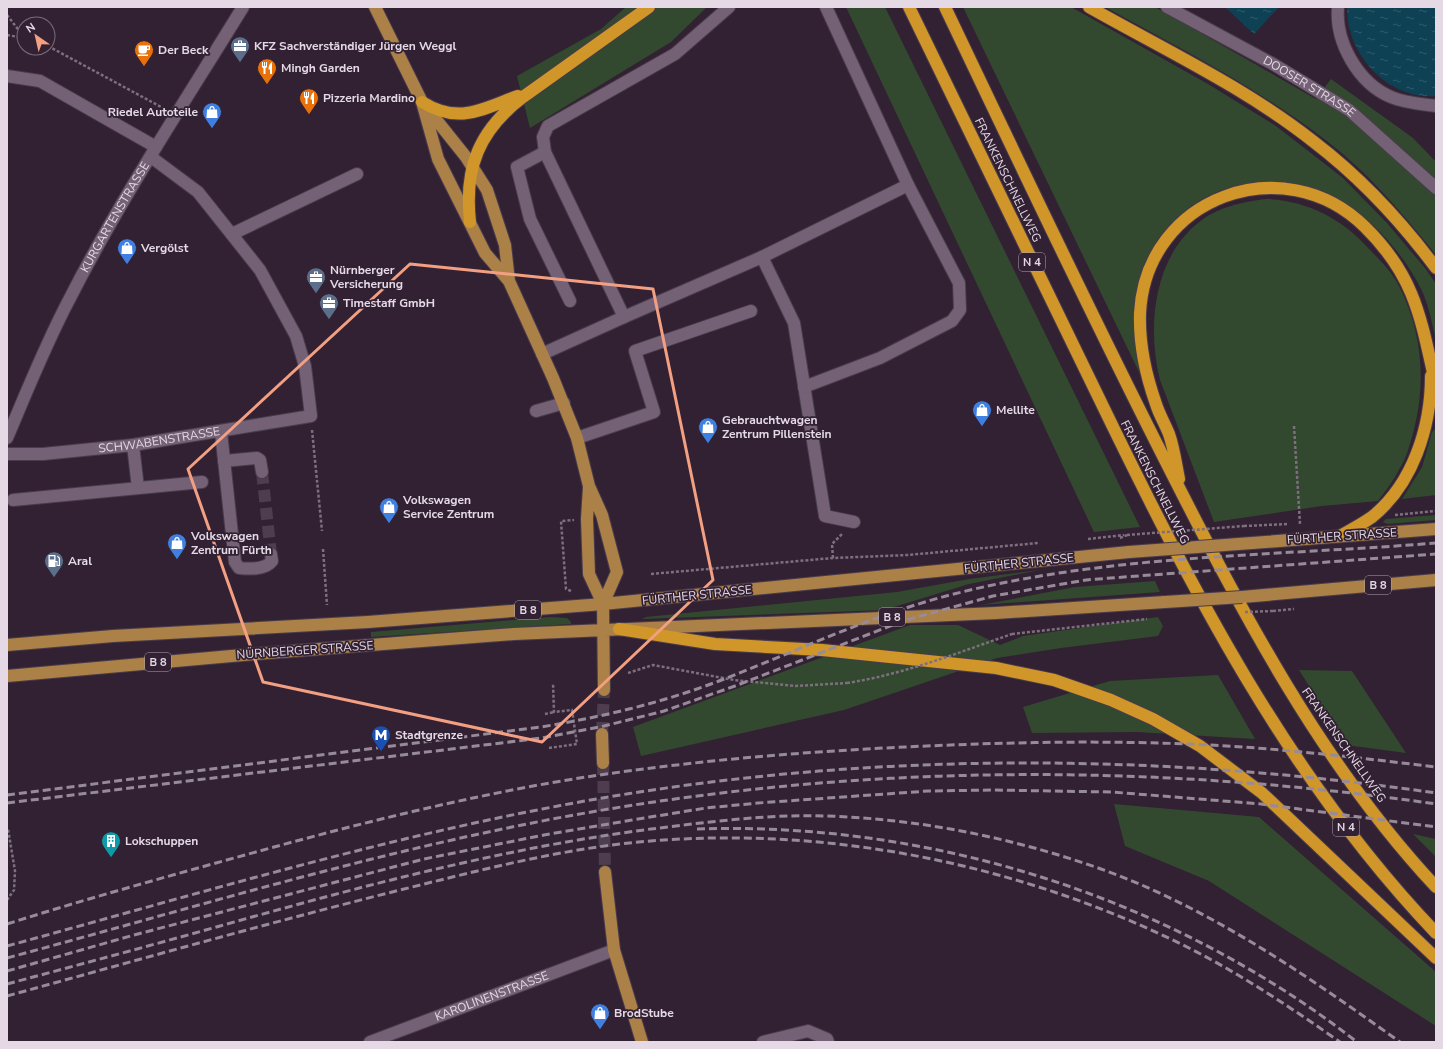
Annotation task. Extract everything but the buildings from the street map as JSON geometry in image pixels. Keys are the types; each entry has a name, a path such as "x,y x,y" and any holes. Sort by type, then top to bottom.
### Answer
{"highway":[{"path":"470,222 468,192 472,165 481,144 493,124 504,112 531,91 649,7"},
{"name":"FRANKENSCHNELLWEG","path":"909,7 1122,448 1191,583 1229,652 1286,744 1332,810 1377,867 1436,933"},
{"name":"FRANKENSCHNELLWEG","path":"945,7 1112,355 1232,590 1297,703 1380,820 1436,887"},
{"path":"1089,7 1227,84 1289,123 1314,142 1372,193 1398,221 1436,268"},
{"path":"422,102 441,112 464,114 531,91"},
{"path":"1184,498 1169,435 1156,404 1146,369 1140,314 1143,292 1155,256 1166,238 1180,224 1197,211 1220,198 1242,191 1268,188 1290,189 1309,193 1347,211 1382,245 1403,275 1417,304 1436,386"},
{"path":"1340,536 1372,517 1397,489 1410,469 1420,444 1428,412 1431,383 1430,356"},
{"path":"619,629 715,644 822,650 904,657 996,668 1054,680 1111,700 1153,719 1200,746 1262,793 1436,958"}],"main road":[{"path":"375,7 422,102 438,159 485,253 509,281 564,403 577,438 589,486 602,515 617,572 603,604 604,690"},
{"path":"422,102 472,165 487,190 494,206 505,245 509,281"},
{"path":"589,486 587,519 589,574 603,604"},
{"name":"FÜRTHER STRASSE","path":"603,604 1129,552 1436,529"},
{"name":"B 8","path":"603,630 988,613 1165,602 1436,580"},
{"name":"NÜRNBERGER STRASSE","path":"7,645 114,636 368,622 603,604"},
{"name":"NÜRNBERGER STRASSE","path":"7,676 254,654 514,634 603,630"},
{"path":"602,734 603,763"},
{"path":"605,872 614,950 642,1042"}],"street":[{"name":"KURGARTENSTRASSE","path":"7,438 42,355 70,297 108,228 243,7"},
{"path":"624,318 545,152 543,137 548,126 675,54 729,7"},
{"path":"804,387 880,358 952,321 960,310 959,283 908,185 826,7"},
{"name":"DOOSER STRASSE","path":"1167,7 1273,64 1349,110 1436,188"},
{"path":"1338,7 1337,20 1345,49 1364,79 1390,97 1412,103 1436,106"},
{"path":"7,76 40,81 154,152 198,192 260,270 296,336 305,366 311,416"},
{"path":"545,152 517,167 530,219 570,301"},
{"path":"232,234 357,174"},
{"path":"542,354 762,257 908,185"},
{"path":"762,257 794,323 825,516 854,522"},
{"path":"577,438 654,412 635,351 751,311"},
{"path":"536,411 564,403"},
{"name":"SCHWABENSTRASSE","path":"7,454 43,454 133,445 221,432 311,416"},
{"path":"221,432 235,562 239,568 245,569 264,567 269,565 272,561 271,554"},
{"path":"133,445 138,488"},
{"path":"224,461 257,458 260,460 262,472"},
{"path":"13,500 202,482"},
{"name":"KAROLINENSTRASSE","path":"370,1042 614,950"},
{"path":"763,1042 808,1031 827,1039 828,1042"}],"path":[{"path":"7,15 16,27"},
{"path":"56,50 176,115"},
{"path":"311,416 322,531"},
{"path":"1294,426 1300,524"},
{"path":"1088,539 1244,526"},
{"path":"562,528 566,589"},
{"path":"651,574 833,558 908,555 1038,543"},
{"path":"832,544 833,558"},
{"path":"558,548 563,548"},
{"path":"323,550 327,605"},
{"path":"628,673 653,665 734,680 795,686 847,684 909,671 1012,634 1149,619"},
{"path":"553,684 554,712"},
{"path":"545,714 572,710 577,744 549,748"},
{"path":"7,900 14,890 15,871 8,829"}],"highlighted area":[{"path":"410,264 653,289 713,580 542,742 263,682 188,469"}],"green space":[{"path":"626,7 707,7 671,42 530,128 517,76 601,29"},
{"path":"846,7 885,7 1140,527 1094,532"},
{"path":"963,7 1071,7 1208,84 1276,126 1343,178 1387,223 1425,268 1436,284 1436,340 1427,303 1415,278 1398,252 1366,219 1342,202 1311,188 1279,182 1247,184 1217,192 1190,207 1166,229 1149,256 1137,288 1134,309 1139,372"},
{"path":"1105,7 1155,7 1316,99 1331,79 1413,138 1436,162 1436,255 1381,190 1357,166 1316,133 1288,113 1228,75"},
{"path":"1266,199 1281,200 1309,207 1336,220 1359,238 1392,274 1406,302 1413,321 1417,340 1421,378 1417,417 1404,461 1393,481 1378,501 1322,506 1214,522 1160,380 1154,339 1154,317 1157,296 1171,255 1183,238 1198,223 1205,217 1230,206"},
{"path":"1435,429 1436,495 1402,499 1422,467 1432,432"},
{"path":"1436,515 1436,520 1387,524 1383,522 1386,519"},
{"path":"1040,570 969,584 884,610 642,619 646,617 897,592 969,579"},
{"path":"1155,581 1160,592 981,605 1075,587"},
{"path":"550,617 567,618 571,624 371,637 371,632"},
{"path":"1158,617 1163,626 1158,636 1061,648 997,658 844,710 641,756 633,727 910,625 958,625 1000,645 1023,636"},
{"path":"1299,670 1352,671 1406,753 1346,745"},
{"path":"1218,675 1255,739 1137,732 1032,733 1023,707 1110,681"},
{"path":"1114,804 1259,817 1436,972 1436,1026 1209,881 1125,846"},
{"path":"1413,834 1436,839 1436,857"}],"water":[{"path":"1225,7 1279,7 1254,34"},
{"path":"1347,7 1436,7 1436,96 1418,95 1402,90 1386,82 1373,71 1362,57 1354,41 1349,24"}],"tunnel":[{"path":"262,472 271,554"},
{"path":"602,734 604,690"},
{"path":"603,763 605,872"}],"railway":[{"path":"7,795 541,727 586,719 653,703 697,689 839,632 931,600 1020,580 1079,570 1138,563 1436,543"},
{"path":"7,803 542,738 604,726 664,711 735,686 903,621 993,596 1086,580 1436,554"},
{"path":"7,924 215,863 329,832 457,801 586,777 705,762 785,754 905,747 1096,742 1173,743 1267,749 1436,767"},
{"path":"7,946 281,870 350,852 488,820 558,806 667,788 776,775 886,767 997,763 1107,764 1217,770 1327,779 1436,793"},
{"path":"7,958 263,887 457,839 522,825 635,805 749,790 863,780 978,775 1093,775 1207,780 1322,790 1436,804"},
{"path":"7,971 134,935 424,859 544,835 706,808 928,791 993,790 1112,792 1261,804 1436,827"},
{"path":"7,984 327,897 487,857 596,837 717,821 761,817 827,816 897,821 966,832 1035,848 1101,869 1141,885 1219,923 1293,968 1400,1042"},
{"path":"697,829 785,830 873,839 960,855 1046,878 1129,909 1209,947 1285,991 1357,1042"},
{"path":"7,996 351,903 482,870 564,852 620,844 689,839 758,838 827,843 896,852 964,866 1031,884 1096,907 1184,945 1253,984 1340,1042"}],"place":[{"name":"KFZ Sachverständiger Jürgen Weggl","path":"240,63"},
{"name":"Der Beck","path":"144,67"},
{"name":"Mingh Garden","path":"267,85"},
{"name":"Pizzeria Mardino","path":"309,115"},
{"name":"Riedel Autoteile","path":"212,129"},
{"name":"Vergölst","path":"127,265"},
{"name":"Nürnberger Versicherung","path":"316,294"},
{"name":"Timestaff GmbH","path":"329,320"},
{"name":"Mellite","path":"982,427"},
{"name":"Gebrauchtwagen Zentrum Pillenstein","path":"708,444"},
{"name":"Volkswagen Service Zentrum","path":"389,524"},
{"name":"Volkswagen Zentrum Fürth","path":"177,560"},
{"name":"Aral","path":"54,578"},
{"name":"Stadtgrenze","path":"381,752"},
{"name":"Lokschuppen","path":"111,858"},
{"name":"BrodStube","path":"600,1030"}]}
